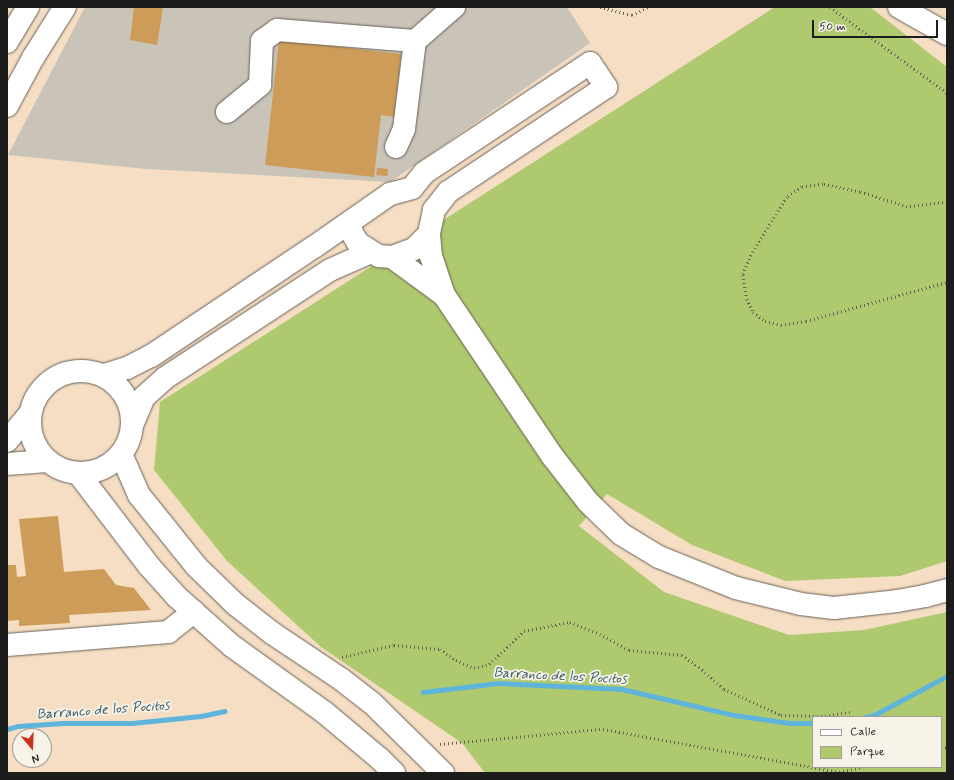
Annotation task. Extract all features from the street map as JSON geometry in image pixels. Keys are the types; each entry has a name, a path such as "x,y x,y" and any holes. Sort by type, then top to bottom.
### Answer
{"main road":[{"path":"7,42 28,7"},
{"path":"7,106 33,58 65,7"},
{"path":"396,147 404,129 415,41 454,7"},
{"path":"899,7 947,34"},
{"path":"227,112 260,85 262,41 278,30 415,41"},
{"path":"104,375 127,368 151,356 390,194 412,188 424,173 590,63 606,87 448,192 434,210 429,234 431,256 444,295 553,457 588,502 621,534 659,558 736,588 801,604 834,608 897,601 947,590"},
{"path":"412,188 428,196 434,210"},
{"path":"350,222 352,233 358,243 379,256 392,257 414,249 429,234"},
{"path":"133,423 131,407 123,392 115,383 104,375 80,370 62,374 46,384 36,397 30,414 30,431 36,448 48,461 62,470 78,473 99,470 109,465 122,454 130,440 133,423 144,397 165,378 330,270 371,252"},
{"path":"392,257 444,295"},
{"path":"7,441 30,414"},
{"path":"122,454 140,495 196,566 235,604 372,703 443,773"},
{"path":"7,464 48,461"},
{"path":"78,473 149,566 177,597 232,646 324,712 380,759 394,773"},
{"path":"7,645 168,632 194,612"}],"path":[{"path":"600,7 632,15 648,7"},
{"path":"830,7 947,93"},
{"path":"947,202 906,207 860,192 823,184 802,187 787,197 751,255 743,275 747,299 753,312 766,321 780,325 806,321 947,282"},
{"path":"326,669 337,658 394,645 440,650 456,660 474,668 489,664 524,631 570,622 600,634 629,650 682,655 699,667 724,689 781,715 825,716 853,711"},
{"path":"426,756 440,744 603,729 812,767"},
{"path":"817,768 839,772 857,768"}],"shaded area":[{"path":"85,7 567,7 590,43 390,182 146,169 8,155"}],"green space":[{"path":"775,7 870,7 947,67 947,561 900,576 785,581 692,545 607,494 579,526 664,592 789,635 864,630 947,612 947,773 485,773 462,743 321,647 227,561 154,470 160,402"}],"building":[{"path":"134,7 163,7 157,45 130,40"},
{"path":"279,40 401,54 394,117 381,115 374,177 265,165"},
{"path":"377,168 388,169 387,176 376,175"},
{"path":"58,516 64,572 104,569 116,585 134,588 151,610 69,615 70,623 19,626 19,620 7,621 7,565 16,565 17,577 26,576 19,519"}],"waterway":[{"name":"Barranco de los Pocitos","path":"870,716 947,676"},
{"name":"Barranco de los Pocitos","path":"423,692 498,683 622,689 734,715 789,723 812,723"},
{"name":"Barranco de los Pocitos","path":"7,729 18,726 63,723 132,723 201,716 224,711"}]}
